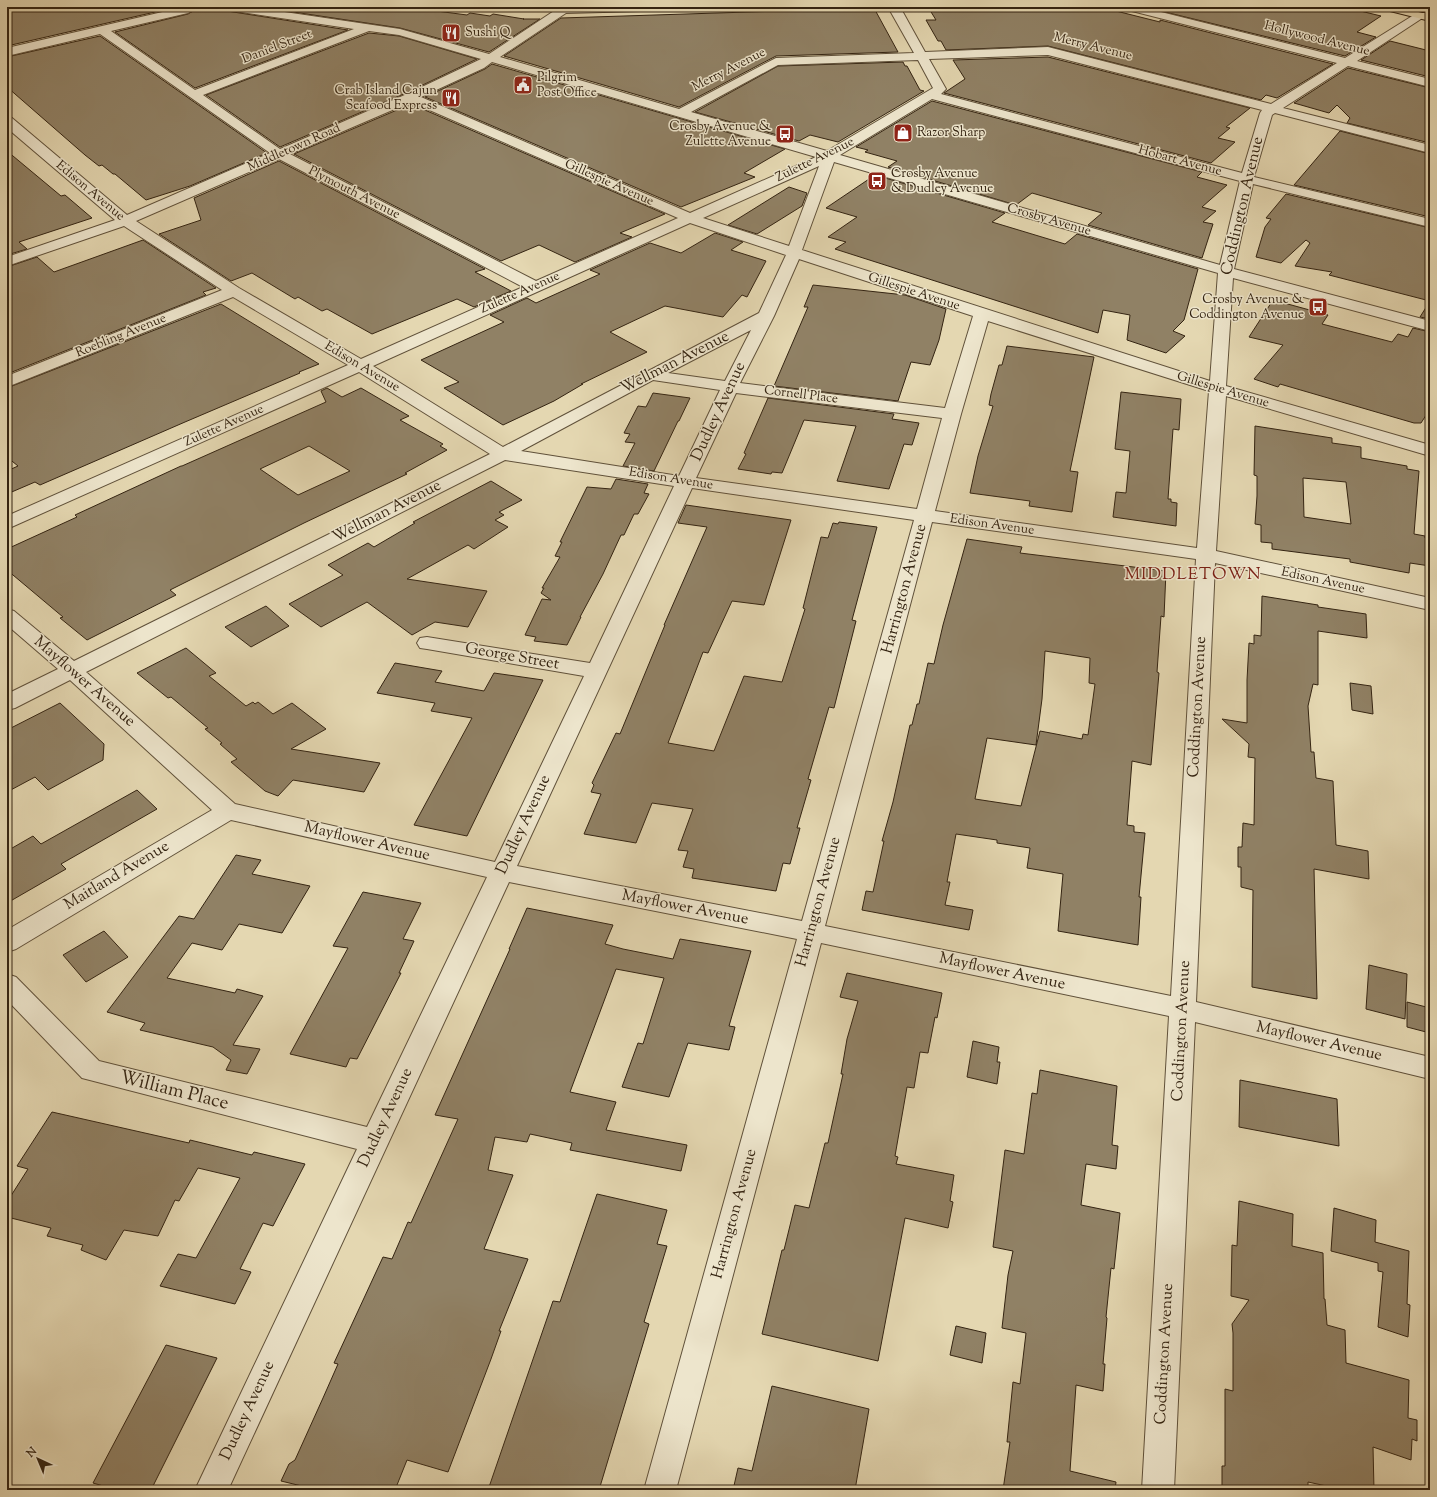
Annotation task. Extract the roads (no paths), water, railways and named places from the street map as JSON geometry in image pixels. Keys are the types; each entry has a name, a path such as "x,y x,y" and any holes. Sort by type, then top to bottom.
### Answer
{"main road":[{"path":"1386,7 1426,16"}],"street":[{"path":"7,52 184,11 193,7"},
{"name":"Crosby Avenue","path":"227,7 370,26 400,32 1226,272 1430,326"},
{"path":"566,8 678,7"},
{"path":"894,7 940,89 930,95"},
{"name":"Hollywood Avenue","path":"1128,7 1348,61 1430,83"},
{"name":"Middletown Road","path":"7,262 125,221 480,65 566,8"},
{"name":"Coddington Avenue","path":"1158,1490 1206,555 1226,272 1247,179 1266,113 1348,61 1426,16"},
{"name":"Daniel Street","path":"195,94 370,26"},
{"name":"Plymouth Avenue","path":"102,30 279,154 535,287"},
{"name":"Merry Avenue","path":"680,113 776,62 1048,51 1430,149"},
{"name":"Zulette Avenue","path":"7,523 829,156 930,95"},
{"name":"Hobart Avenue","path":"930,95 1247,179 1430,223"},
{"name":"Gillespie Avenue","path":"411,96 689,218 1217,389 1430,451"},
{"name":"Edison Avenue","path":"7,121 125,221 234,291 360,365 503,454 686,482 1206,555 1430,604"},
{"name":"Dudley Avenue","path":"211,1490 730,387 766,316 794,253 829,156"},
{"name":"Roebling Avenue","path":"7,382 234,291"},
{"name":"Harrington Avenue","path":"660,1490 952,414 982,314"},
{"name":"Wellman Avenue","path":"7,703 503,454 766,316"},
{"name":"Cornell Place","path":"651,375 730,387 952,414"},
{"name":"Mayflower Avenue","path":"7,615 72,670 228,811 502,872 811,932 1183,1009 1430,1068"},
{"name":"George Street","path":"427,642 597,671"},
{"name":"Maitland Avenue","path":"7,942 228,811"},
{"name":"William Place","path":"7,984 90,1070 374,1141"}],"place":[{"name":"Sushi Q","path":"451,33"},
{"name":"Pilgrim Post Office","path":"523,85"},
{"name":"Crab Island Cajun Seafood Express","path":"451,98"},
{"name":"Razor Sharp","path":"903,133"},
{"name":"Crosby Avenue & Zulette Avenue","path":"785,134"},
{"name":"Crosby Avenue & Dudley Avenue","path":"877,181"},
{"name":"Crosby Avenue & Coddington Avenue","path":"1318,307"}],"district":[{"name":"MIDDLETOWN","path":"1193,575"}]}
